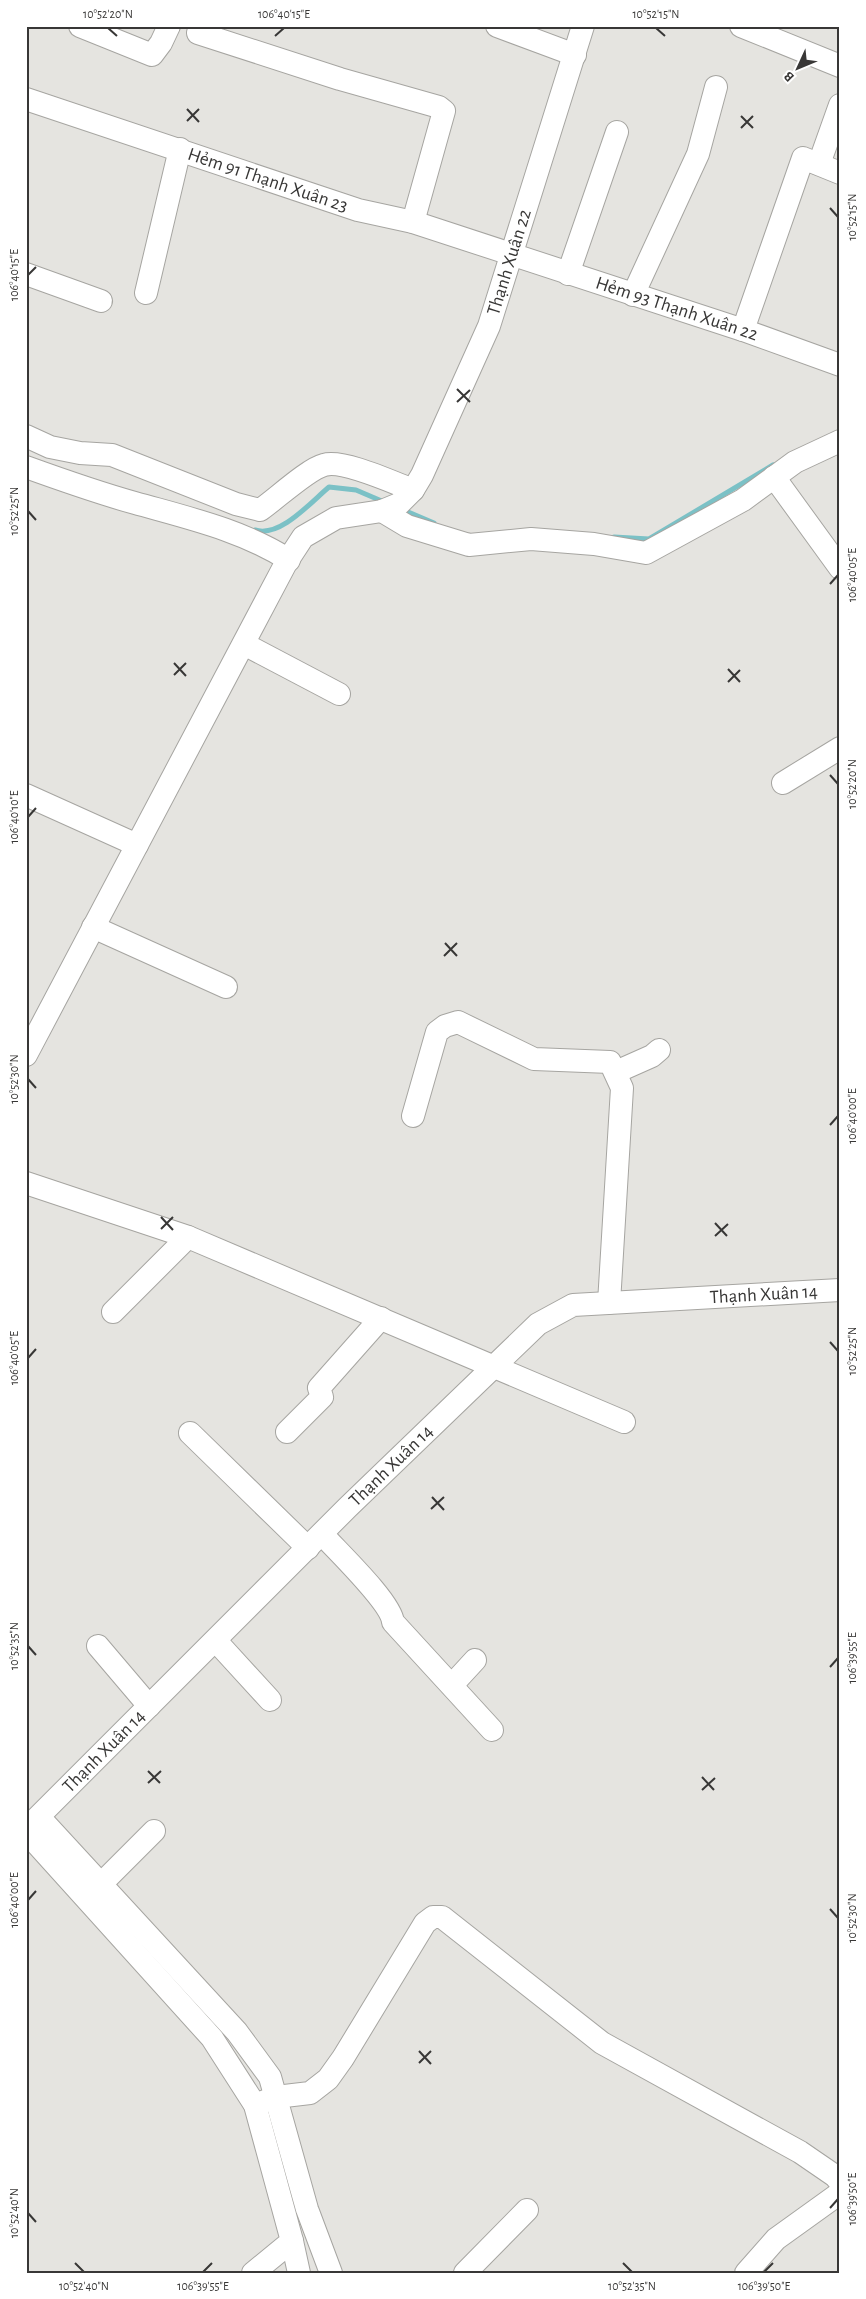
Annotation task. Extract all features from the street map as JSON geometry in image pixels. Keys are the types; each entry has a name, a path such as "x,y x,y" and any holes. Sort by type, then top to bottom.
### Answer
{"street":[{"path":"80,26 152,55 161,43 169,26"},
{"path":"497,26 574,55"},
{"name":"Thạnh Xuân 22","path":"413,490 489,326 583,26"},
{"path":"741,26 840,66"},
{"path":"198,33 340,79 439,107 444,111 414,222"},
{"path":"633,295 698,154 716,87"},
{"name":"Hẻm 91 Thạnh Xuân 23","path":"26,99 358,210 414,222 511,255"},
{"path":"819,164 840,105"},
{"path":"568,274 617,132"},
{"path":"146,293 180,149"},
{"path":"742,330 803,158 840,172"},
{"name":"Hẻm 93 Thạnh Xuân 22","path":"511,255 742,330 840,365"},
{"path":"26,274 101,301"},
{"path":"26,436 50,447 80,453 112,455 236,504 260,510 282,496 306,474 325,464 357,469 413,490 399,504 382,511 336,518 303,537 244,644 26,1055"},
{"path":"382,511 407,526 469,545 531,539 594,544 646,552 743,500 795,462 840,441"},
{"path":"26,467 133,503 192,518 264,544 289,560"},
{"path":"774,477 840,568"},
{"path":"244,644 340,694"},
{"path":"783,782 840,748"},
{"path":"26,795 137,845"},
{"path":"93,928 226,987"},
{"path":"413,1116 437,1032 445,1026 458,1022 534,1060 610,1062 622,1088 608,1303"},
{"path":"616,1072 652,1056 659,1050"},
{"path":"26,1182 188,1236 601,1414 624,1422"},
{"path":"113,1312 188,1236"},
{"name":"Thạnh Xuân 14","path":"29,1826 315,1541 538,1324 573,1305 840,1290"},
{"path":"287,1432 322,1397 319,1388 381,1318"},
{"path":"190,1433 372,1588 392,1616 393,1622 492,1730"},
{"path":"216,1641 270,1700"},
{"path":"98,1646 148,1706"},
{"path":"452,1685 475,1660"},
{"path":"29,1826 101,1884 238,2032 270,2077 266,2101 299,2273"},
{"path":"29,1826 266,2101 330,2273"},
{"path":"101,1884 154,1831"},
{"path":"266,2101 310,2093 328,2079 343,2058 425,1923 433,1917 442,1918 602,2043 800,2152 839,2180 776,2239 746,2273"},
{"path":"465,2273 527,2210"},
{"path":"253,2273 292,2241"}],"waterway":[{"path":"614,537 649,539 773,465"},
{"path":"255,530 265,531 285,524 329,487 356,490 384,502"},
{"path":"401,509 434,523"}]}
